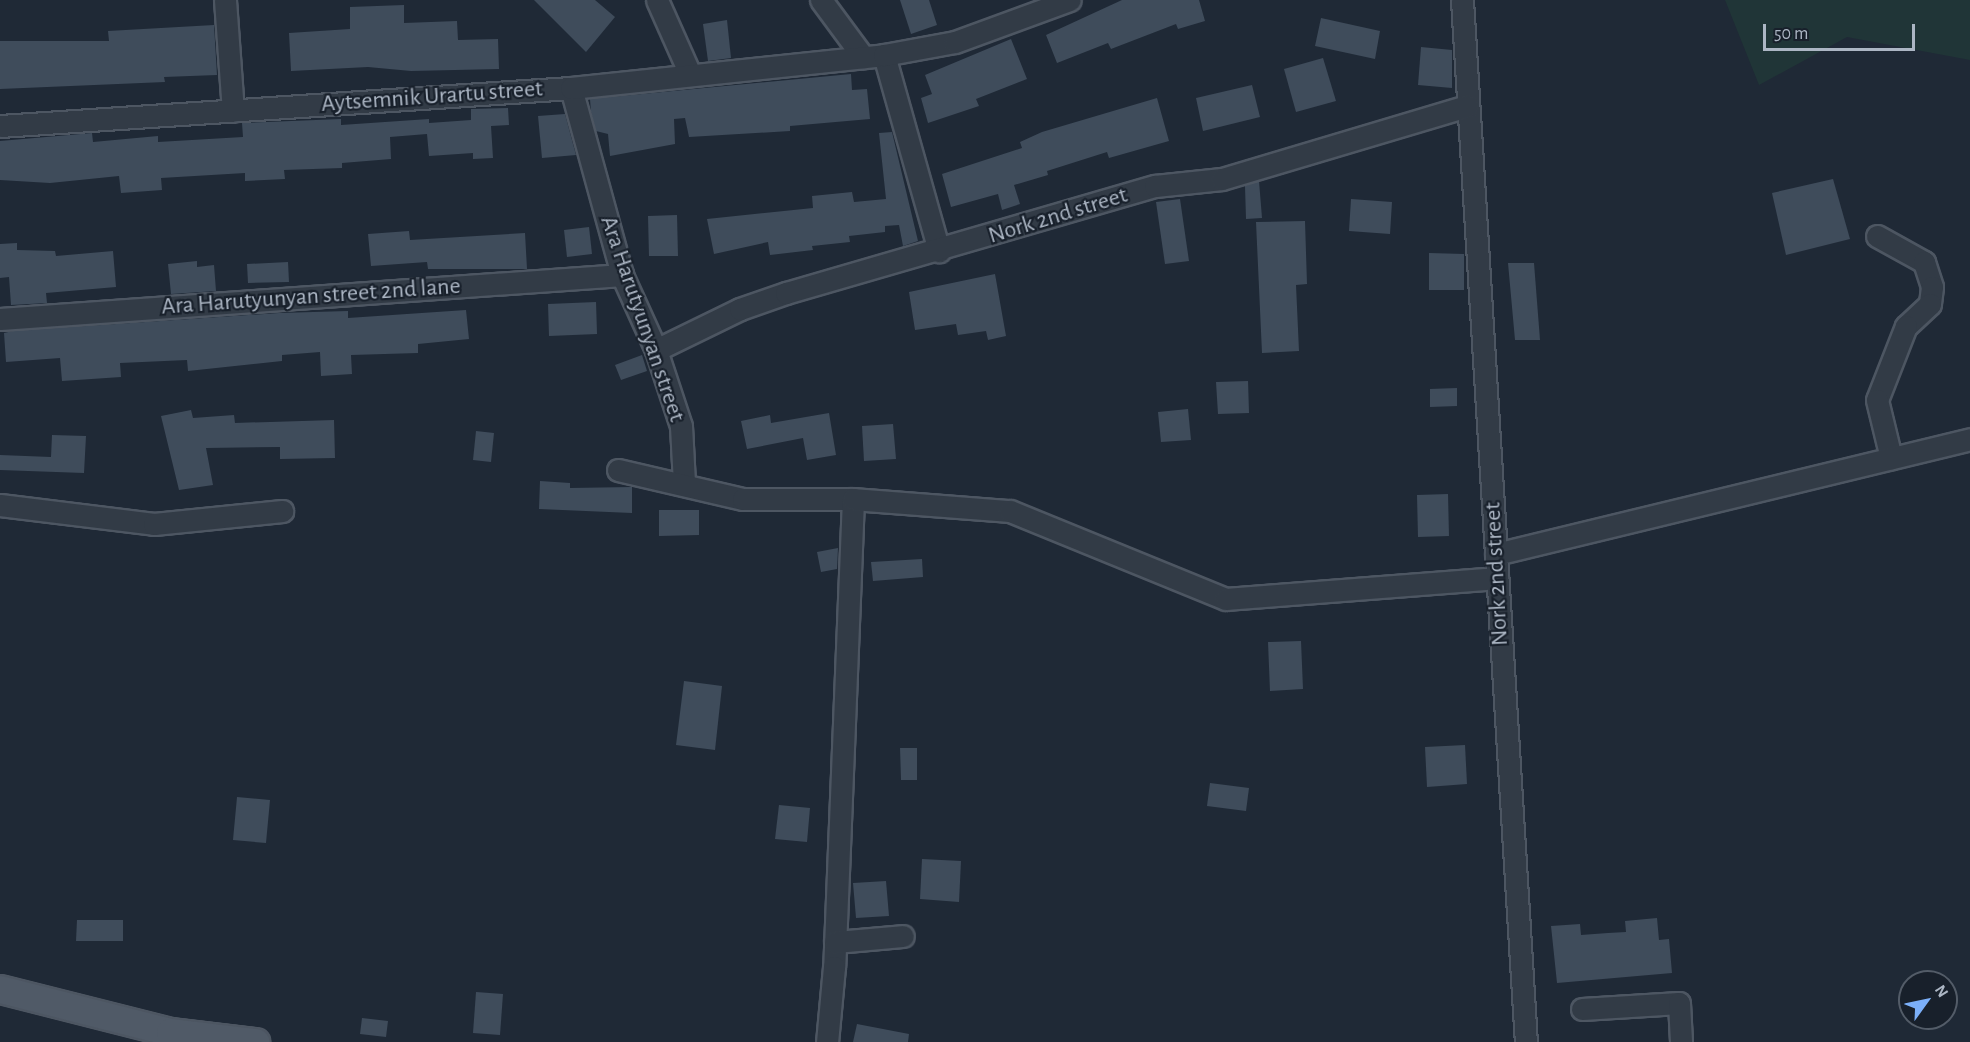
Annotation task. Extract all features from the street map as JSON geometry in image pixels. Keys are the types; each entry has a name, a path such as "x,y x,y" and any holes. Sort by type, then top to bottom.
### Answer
{"main road":[{"path":"0,989 170,1032 255,1042"}],"street":[{"path":"225,0 233,111"},
{"path":"657,0 689,72"},
{"path":"821,0 863,57"},
{"name":"Aytsemnik Urartu street","path":"0,126 571,88 689,72 884,55 956,42 1070,0"},
{"name":"Nork 2nd street","path":"1462,0 1526,1042"},
{"path":"884,55 939,251"},
{"name":"Ara Harutyunyan street","path":"571,88 622,275 656,350 681,426 684,483"},
{"name":"Nork 2nd street","path":"656,350 740,309 786,293 939,251 1155,186 1222,179 1467,106"},
{"path":"1877,236 1924,262 1932,287 1930,304 1906,326 1877,400 1891,458"},
{"name":"Ara Harutyunyan street 2nd lane","path":"0,318 622,275"},
{"path":"1496,554 1970,439"},
{"path":"618,470 684,483 743,499 853,499 1010,511 1226,599 1497,578"},
{"path":"827,1042 835,942 853,499"},
{"path":"0,505 154,524 282,512"},
{"path":"835,942 903,936"},
{"path":"1582,1009 1679,1003 1681,1042"}],"green space":[{"path":"1725,0 1970,0 1970,60 1847,37 1759,85"}],"building":[{"path":"534,0 595,0 615,17 586,52"},
{"path":"900,0 929,0 937,25 911,34"},
{"path":"1122,0 1199,0 1205,21 1178,29 1176,24 1111,49 1108,43 1057,63 1046,35"},
{"path":"404,5 404,23 457,21 458,40 498,39 499,69 411,71 368,67 291,71 289,33 350,29 350,7"},
{"path":"1321,18 1380,31 1375,59 1315,46"},
{"path":"727,20 731,58 708,61 703,24"},
{"path":"214,25 217,75 164,77 165,82 0,89 0,41 109,41 108,31"},
{"path":"1011,39 1027,79 976,99 979,106 928,123 921,98 932,94 925,75"},
{"path":"1421,47 1452,50 1452,88 1418,85"},
{"path":"1323,58 1336,101 1296,112 1284,69"},
{"path":"851,74 852,90 867,89 870,119 790,126 790,131 689,137 685,118 674,119 675,144 610,156 608,134 596,131 591,112 590,99"},
{"path":"1252,85 1260,117 1203,131 1196,98"},
{"path":"1157,98 1169,141 1109,158 1107,152 1047,171 1048,175 1014,185 1020,204 1002,210 998,194 951,207 942,174 1022,148 1020,142 1042,132"},
{"path":"508,108 509,125 491,126 493,158 473,159 473,153 429,156 427,134 390,137 391,159 342,163 342,168 284,170 285,179 245,181 245,173 161,178 162,190 121,193 119,176 50,183 0,180 0,141 92,133 93,142 158,136 158,142 243,137 242,123 341,119 341,125 429,119 429,123 471,120 471,109"},
{"path":"565,114 576,155 542,158 538,116"},
{"path":"892,132 918,241 903,246 899,225 885,226 885,232 849,236 850,242 812,246 813,250 770,255 768,242 714,254 707,219 813,208 812,196 852,192 854,202 886,199 879,133"},
{"path":"1833,179 1850,239 1786,255 1772,193"},
{"path":"1259,181 1262,218 1246,219 1245,186"},
{"path":"1180,199 1189,261 1165,264 1156,202"},
{"path":"1351,199 1392,202 1390,234 1349,231"},
{"path":"677,215 678,256 649,256 648,216"},
{"path":"1305,221 1307,284 1296,285 1299,351 1262,353 1256,222"},
{"path":"589,227 592,254 567,257 564,230"},
{"path":"409,231 410,240 525,233 527,269 428,269 427,262 371,266 368,234"},
{"path":"17,243 17,250 55,251 56,256 113,251 116,287 46,293 47,303 11,305 9,277 0,278 0,244"},
{"path":"1429,253 1464,254 1464,290 1429,290"},
{"path":"197,261 197,267 214,265 216,291 171,294 168,264"},
{"path":"288,262 289,282 248,283 247,264"},
{"path":"1508,263 1534,263 1540,340 1515,340"},
{"path":"995,274 1006,336 988,340 986,331 958,335 956,324 915,330 909,292"},
{"path":"596,302 597,334 549,336 548,304"},
{"path":"466,310 469,339 418,344 418,353 351,355 352,374 321,376 320,352 282,355 282,361 188,371 187,360 120,363 121,377 62,381 60,358 6,362 4,333 13,331 279,313 348,311 348,318"},
{"path":"642,355 647,371 621,380 615,365"},
{"path":"1248,381 1249,413 1218,414 1216,382"},
{"path":"1457,388 1457,406 1430,407 1430,389"},
{"path":"1188,409 1191,440 1161,442 1158,412"},
{"path":"191,410 193,418 234,415 235,423 334,420 335,458 280,459 280,447 206,448 213,485 179,490 161,416"},
{"path":"829,413 836,455 807,460 803,438 747,449 741,421 770,415 771,423"},
{"path":"893,424 896,459 864,461 862,426"},
{"path":"476,431 494,433 491,462 473,460"},
{"path":"52,435 86,436 84,473 0,470 0,455 51,457"},
{"path":"540,481 570,483 570,488 632,487 632,513 539,509"},
{"path":"1448,494 1449,536 1418,537 1417,495"},
{"path":"659,510 699,510 699,535 659,536"},
{"path":"838,548 837,569 821,572 817,552"},
{"path":"922,559 923,577 873,581 871,562"},
{"path":"1301,641 1303,689 1270,691 1268,642"},
{"path":"684,681 722,686 715,750 676,745"},
{"path":"1465,745 1467,784 1427,787 1425,747"},
{"path":"900,748 917,748 917,780 901,780"},
{"path":"1210,783 1249,788 1246,811 1207,806"},
{"path":"237,797 270,800 266,843 233,840"},
{"path":"779,805 810,808 807,842 775,839"},
{"path":"922,859 961,861 959,902 920,899"},
{"path":"886,881 889,916 856,918 853,883"},
{"path":"1657,918 1659,940 1669,939 1672,973 1557,983 1551,926 1580,924 1581,935 1626,932 1625,921"},
{"path":"77,920 123,920 123,941 76,941"},
{"path":"476,992 503,994 500,1035 473,1033"},
{"path":"362,1018 388,1021 386,1037 360,1034"},
{"path":"857,1024 909,1034 908,1042 853,1042"}]}
